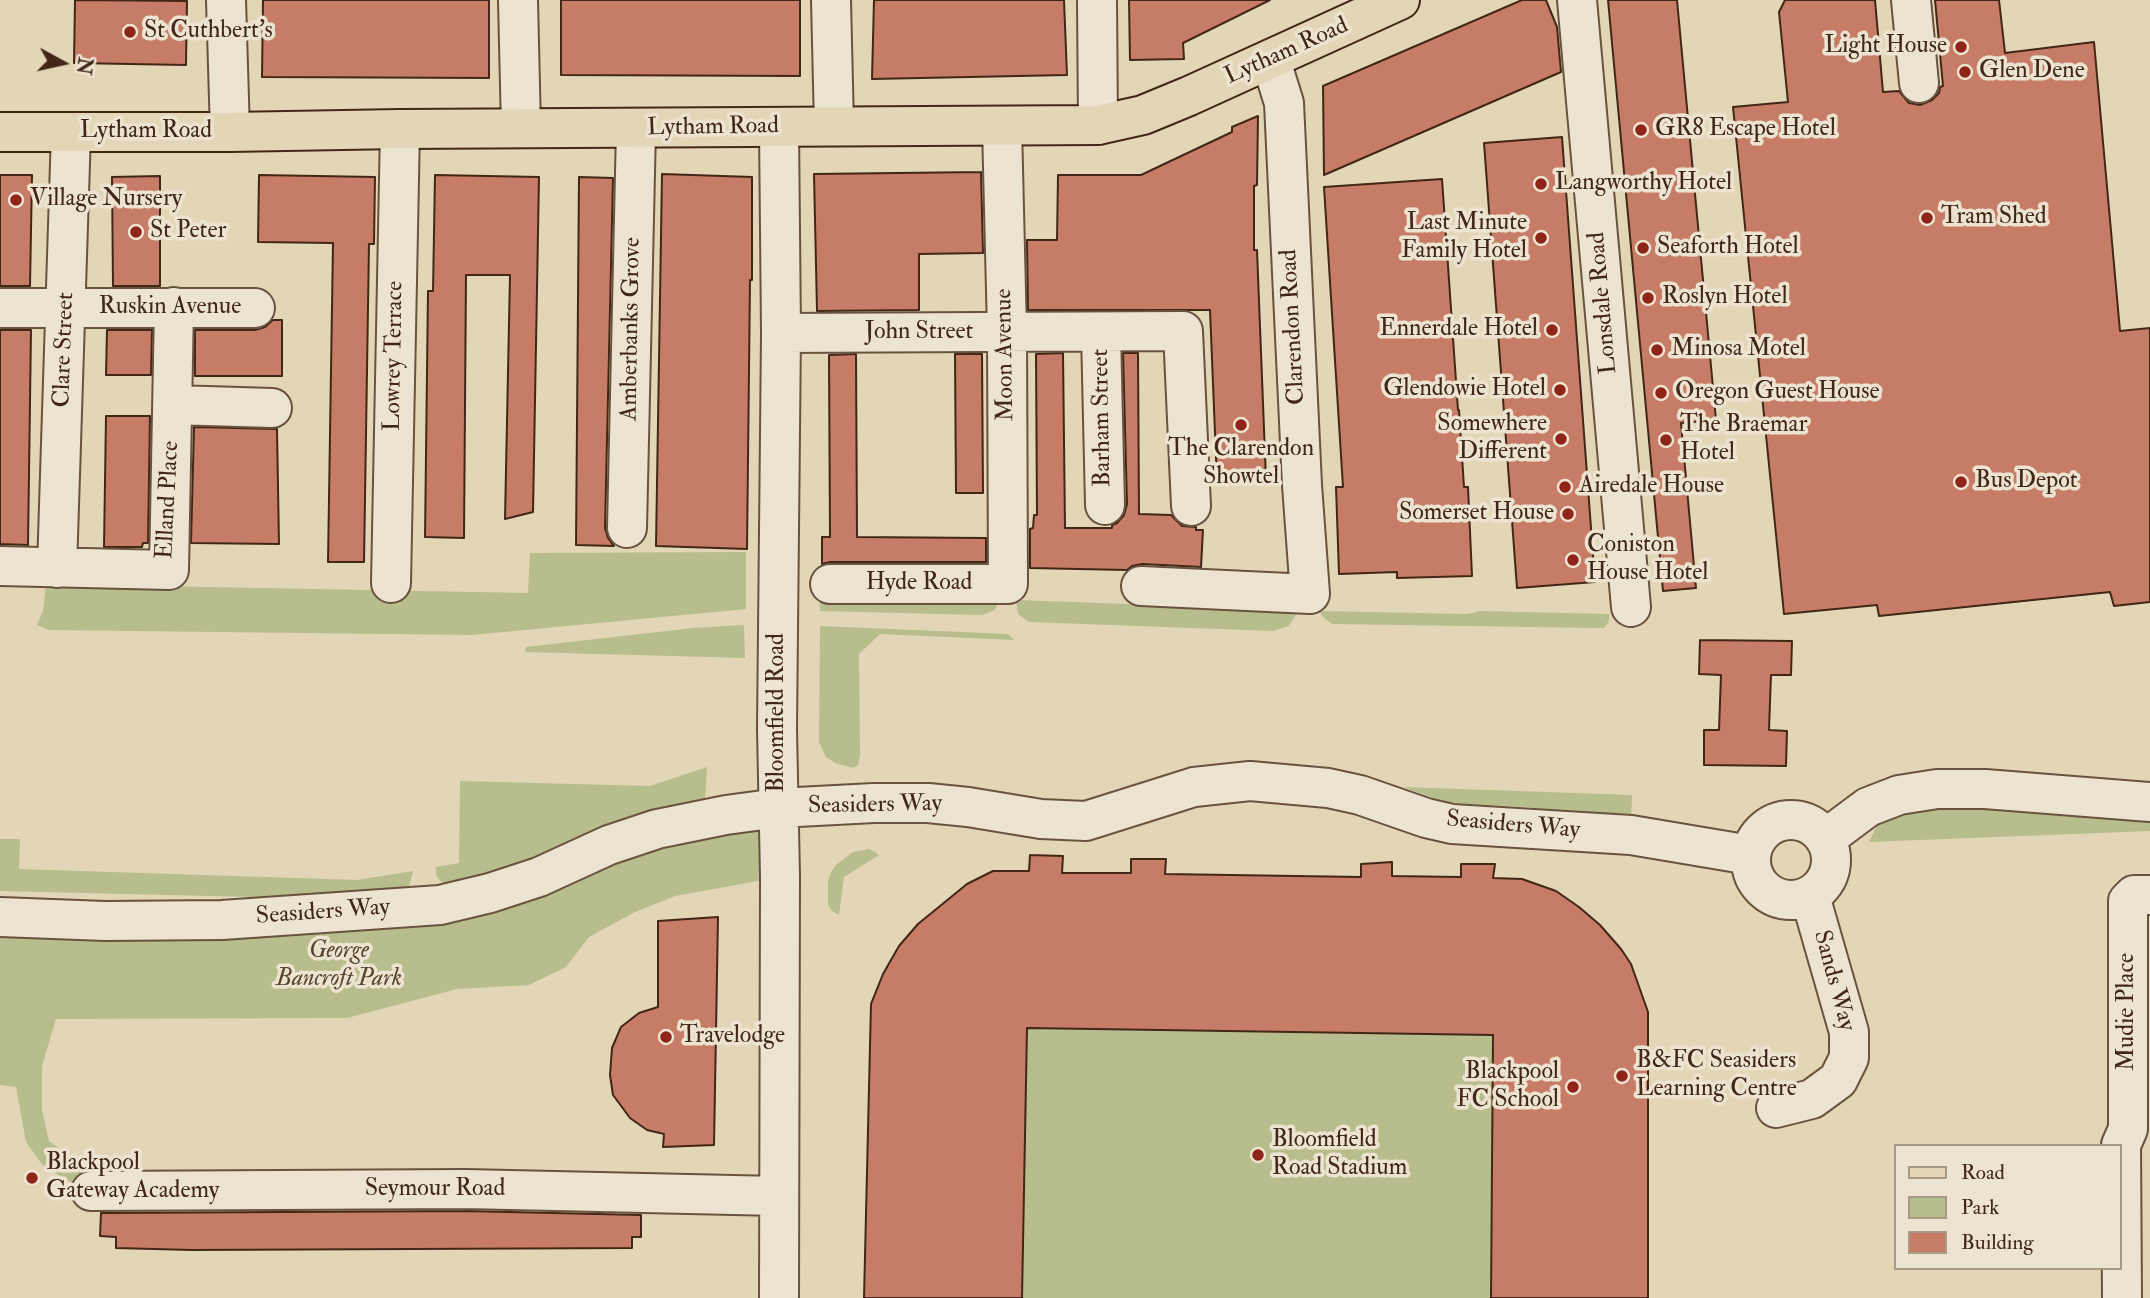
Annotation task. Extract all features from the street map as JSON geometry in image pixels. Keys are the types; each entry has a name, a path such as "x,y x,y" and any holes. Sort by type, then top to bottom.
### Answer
{"main road":[{"name":"Lytham Road","path":"0,132 1098,125 1143,115 1271,61 1400,0"}],"street":[{"path":"226,0 230,132"},
{"path":"518,0 521,128"},
{"path":"831,0 834,126"},
{"path":"1097,0 1098,125"},
{"name":"Lonsdale Road","path":"1577,0 1631,607"},
{"path":"1911,0 1919,83"},
{"name":"Clarendon Road","path":"1141,586 1310,594 1302,485 1284,103 1271,61"},
{"name":"Moon Avenue","path":"1002,127 1007,332 1008,584"},
{"name":"Bloomfield Road","path":"779,128 779,1298"},
{"name":"Lowrey Terrace","path":"391,583 400,129"},
{"name":"Amberbanks Grove","path":"627,528 636,129"},
{"name":"Clare Street","path":"57,568 71,132"},
{"name":"Elland Place","path":"0,566 169,570 174,307"},
{"name":"Ruskin Avenue","path":"0,308 255,308"},
{"name":"John Street","path":"781,333 1183,331 1191,506"},
{"name":"Barham Street","path":"1101,332 1105,505"},
{"path":"174,405 272,408"},
{"name":"Hyde Road","path":"830,584 1008,584"},
{"name":"Seasiders Way","path":"0,916 105,920 222,920 440,905 491,893 539,877 609,845 657,829 708,818 778,808 928,803 1041,819 1086,821 1194,787 1224,783 1274,782 1328,788 1360,795 1452,824 1631,835 1750,855"},
{"path":"1825,839 1868,807 1899,795 1937,789 1985,789 2150,802"},
{"path":"1800,821 1812,825 1825,839 1831,856 1830,868 1826,879 1810,896 1786,901 1773,897 1755,880 1750,855 1754,842 1762,831 1773,823 1800,821"},
{"name":"Mudie Place","path":"2122,1145 2129,1129 2128,901 2134,895 2150,895"},
{"name":"Sands Way","path":"1776,1108 1812,1099 1838,1080 1849,1058 1849,1032 1810,896"},
{"path":"2122,1145 2122,1298"},
{"name":"Seymour Road","path":"91,1191 465,1189 778,1196"}],"green space":[{"path":"746,552 746,609 472,635 49,630 37,625 43,611 46,584 528,593 530,553"},
{"path":"820,594 999,600 995,610 982,615 820,611"},
{"path":"1016,600 1299,610 1289,626 1272,631 1029,622 1018,614"},
{"path":"1319,611 1609,614 1609,621 1604,628 1332,624"},
{"path":"744,625 745,658 525,652 526,647 693,628"},
{"path":"820,626 1008,634 1014,640 880,634 859,654 860,755 858,765 853,768 835,763 826,757 819,742"},
{"path":"707,767 705,800 498,874 445,884 436,875 436,867 459,863 460,781 650,786"},
{"path":"1403,787 1632,795 1631,819 1527,807 1441,801"},
{"path":"1910,802 2150,806 2150,831 1869,842 1878,823"},
{"name":"George Bancroft Park","path":"778,808 780,877 675,896 633,913 589,937 566,967 529,985 457,989 347,1018 56,1019 42,1066 42,1110 49,1141 71,1157 107,1164 91,1191 84,1190 44,1167 26,1142 16,1087 0,1085 0,917 347,913"},
{"path":"0,839 20,839 19,869 357,880 413,871 409,886 404,892 337,899 0,891"},
{"path":"870,849 879,855 844,877 839,915 831,910 828,904 828,881 831,872 853,852"},
{"name":"Bloomfield Road Stadium","path":"1030,855 1063,856 1062,873 1361,877 1361,864 1392,862 1392,876 1460,877 1461,864 1495,864 1494,878 1523,879 1556,891 1579,907 1601,925 1631,964 1648,1012 1648,1298 864,1298 871,1004 883,974 899,946 918,924 967,884 993,871 1029,871"}],"building":[{"name":"St Cuthbert's","path":"75,0 187,1 186,65 74,63"},
{"path":"263,0 489,0 489,78 262,77"},
{"path":"561,0 800,0 800,76 561,75"},
{"path":"874,0 1064,0 1067,75 872,79"},
{"path":"1129,0 1270,0 1183,43 1184,59 1130,60"},
{"path":"1522,0 1546,0 1557,27 1561,72 1324,175 1323,86"},
{"path":"1608,0 1677,0 1716,420 1681,423 1696,588 1663,591"},
{"path":"1785,0 1875,0 1883,92 1899,91 1909,103 1920,105 1932,100 1943,86 1935,0 1999,0 2005,53 2094,42 2120,331 2150,328 2150,602 2114,606 2110,592 1879,616 1877,605 1784,614 1733,107 1788,102 1779,12"},
{"path":"1258,116 1254,250 1257,250 1266,480 1217,482 1210,310 1028,310 1027,240 1057,240 1058,175 1141,175 1232,132 1232,127"},
{"path":"1562,137 1595,582 1517,588 1484,143"},
{"path":"981,172 983,253 919,254 919,310 817,311 814,174"},
{"path":"662,174 752,177 747,549 656,546"},
{"path":"0,175 32,175 30,286 0,286"},
{"path":"259,175 375,177 374,244 369,244 364,562 328,562 333,243 258,242"},
{"path":"435,175 539,177 533,512 505,519 510,275 466,275 464,538 425,537 428,291 433,291"},
{"name":"St Peter","path":"160,176 160,286 113,286 112,177"},
{"path":"579,177 613,178 605,528 614,546 576,545"},
{"path":"1442,179 1464,487 1468,487 1472,576 1397,578 1397,572 1339,574 1336,487 1343,487 1324,187"},
{"path":"273,320 282,320 282,376 195,376 195,330 255,330 265,327"},
{"path":"0,330 31,330 28,545 0,544"},
{"path":"107,330 152,330 151,375 106,375"},
{"path":"1063,353 1065,528 1112,528 1124,515 1127,504 1123,353 1138,353 1139,514 1171,515 1182,526 1203,530 1201,567 1142,564 1127,570 1030,568 1030,529 1033,528 1034,515 1037,515 1036,354"},
{"path":"856,354 857,537 986,538 986,562 822,564 822,537 830,537 829,355"},
{"path":"955,354 982,354 983,493 956,493"},
{"path":"106,416 150,416 148,543 143,543 142,547 104,547"},
{"path":"194,427 277,429 279,544 191,543"},
{"path":"1700,640 1792,641 1791,675 1771,675 1769,730 1787,731 1786,766 1704,765 1704,730 1719,730 1721,675 1699,674"},
{"name":"Bloomfield Road Stadium","path":"1030,855 1063,856 1062,873 1131,873 1131,859 1166,859 1165,874 1361,877 1361,864 1392,862 1392,876 1461,877 1461,864 1495,864 1493,878 1522,879 1556,891 1579,907 1600,925 1631,964 1648,1012 1648,1298 1491,1298 1493,1035 1027,1028 1022,1298 864,1298 871,1004 883,974 899,946 918,924 967,884 993,871 1029,871"},
{"name":"Travelodge","path":"718,917 714,1145 663,1147 664,1134 647,1130 630,1118 613,1095 610,1075 612,1048 621,1027 639,1013 658,1007 658,921"},
{"path":"465,1211 641,1215 641,1237 632,1237 632,1248 192,1250 116,1248 116,1237 100,1236 101,1213"}],"place":[{"name":"St Cuthbert's","path":"130,32"},
{"name":"Light House","path":"1961,47"},
{"name":"Glen Dene","path":"1965,72"},
{"name":"GR8 Escape Hotel","path":"1641,130"},
{"name":"Langworthy Hotel","path":"1541,184"},
{"name":"Village Nursery","path":"16,200"},
{"name":"Tram Shed","path":"1927,218"},
{"name":"St Peter","path":"136,232"},
{"name":"Last Minute Family Hotel","path":"1541,238"},
{"name":"Seaforth Hotel","path":"1643,248"},
{"name":"Roslyn Hotel","path":"1648,298"},
{"name":"Ennerdale Hotel","path":"1552,330"},
{"name":"Minosa Motel","path":"1657,350"},
{"name":"Glendowie Hotel","path":"1560,390"},
{"name":"Oregon Guest House","path":"1661,393"},
{"name":"The Clarendon Showtel","path":"1241,425"},
{"name":"Somewhere Different","path":"1561,439"},
{"name":"The Braemar Hotel","path":"1666,440"},
{"name":"Bus Depot","path":"1961,482"},
{"name":"Airedale House","path":"1565,487"},
{"name":"Somerset House","path":"1568,514"},
{"name":"Coniston House Hotel","path":"1573,560"},
{"name":"Travelodge","path":"666,1037"},
{"name":"B&FC Seasiders Learning Centre","path":"1622,1076"},
{"name":"Blackpool FC School","path":"1573,1087"},
{"name":"Bloomfield Road Stadium","path":"1258,1155"},
{"name":"Blackpool Gateway Academy","path":"32,1178"}]}
